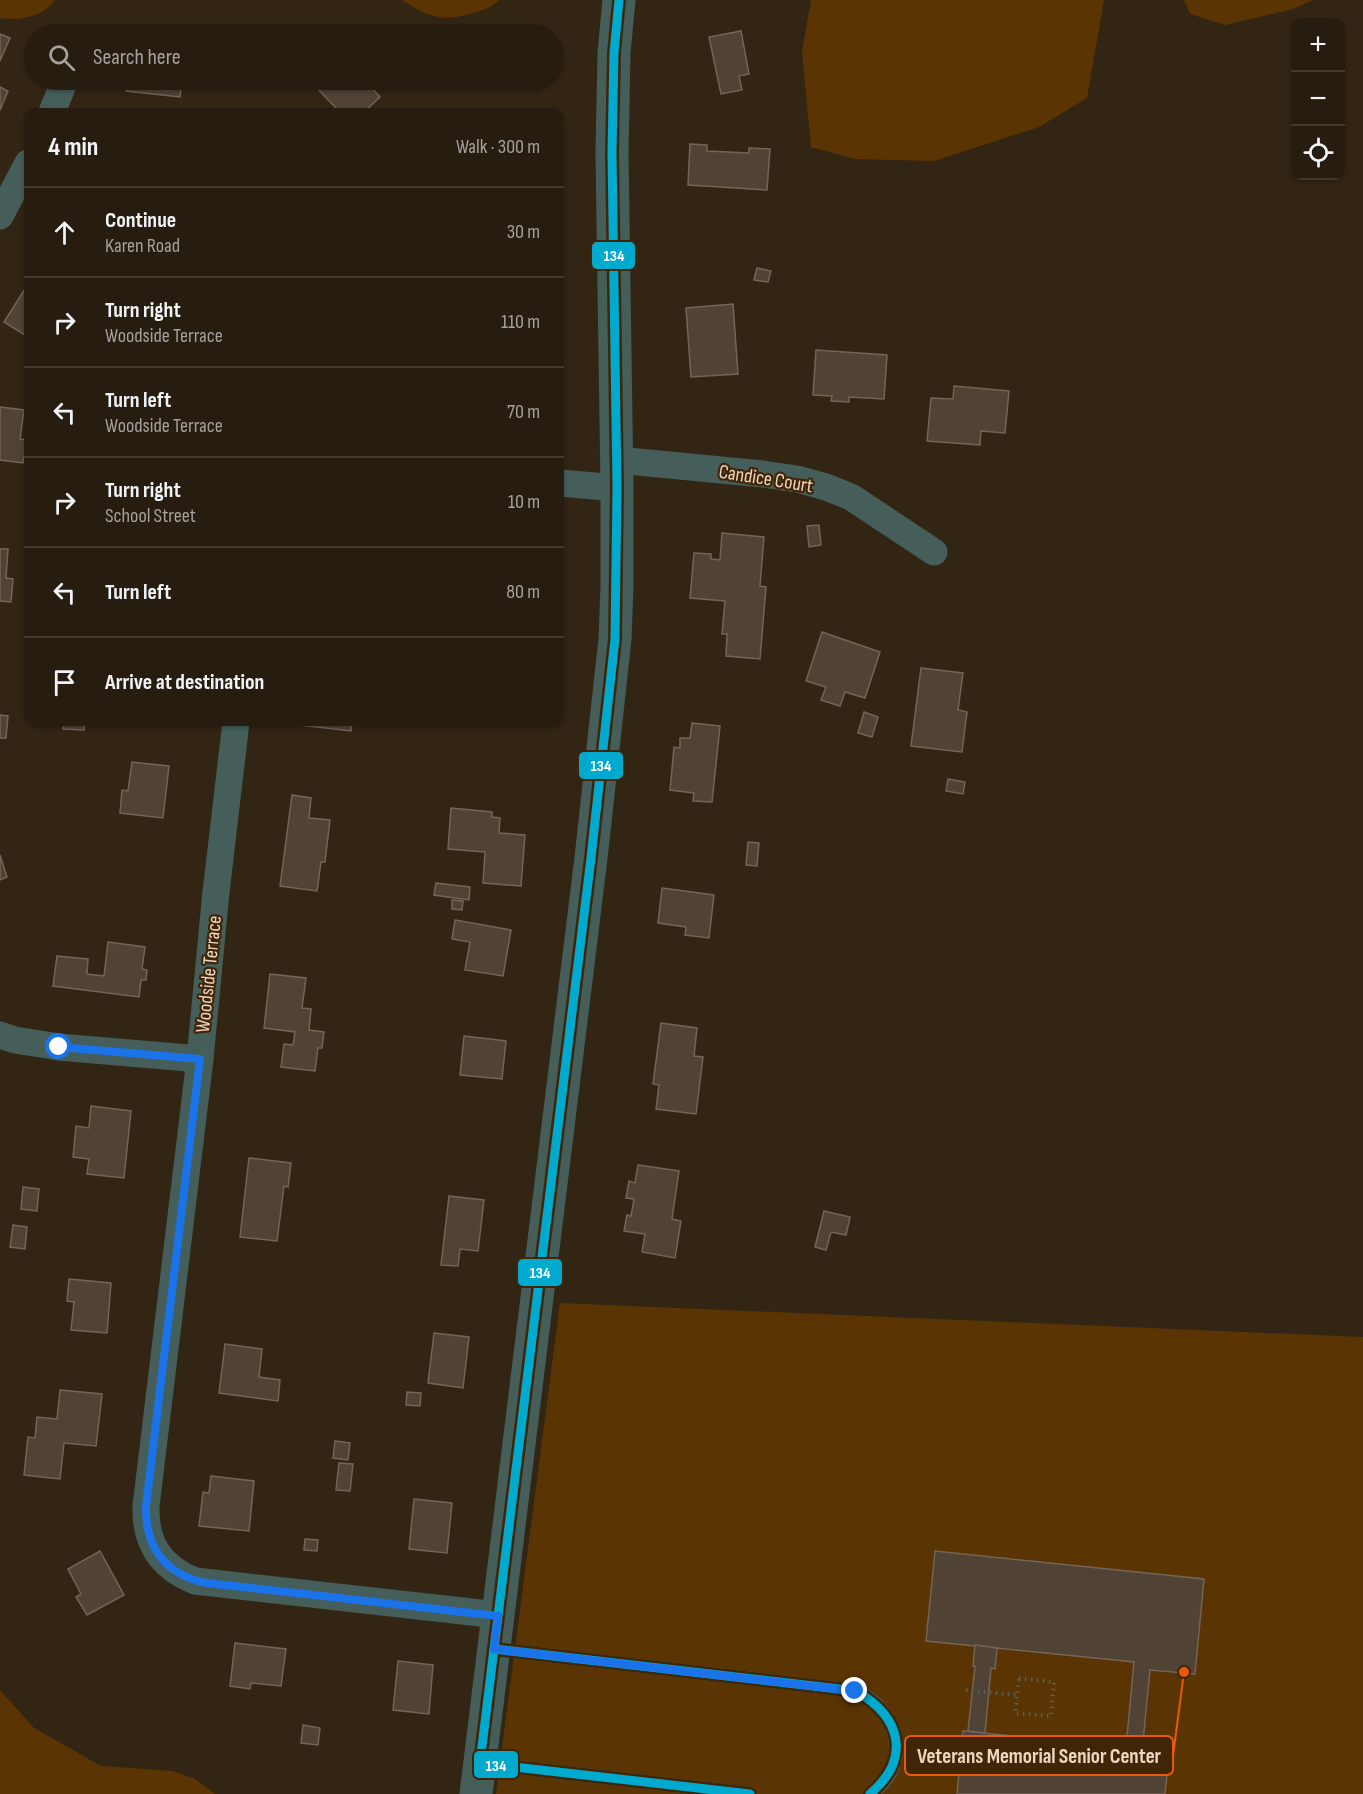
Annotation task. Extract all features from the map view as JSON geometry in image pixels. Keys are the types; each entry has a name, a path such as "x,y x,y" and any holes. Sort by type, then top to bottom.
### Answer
{"street":[{"path":"478,1779 609,706 617,586 612,152 614,53 619,0"},
{"path":"54,108 61,90"},
{"path":"0,216 24,171"},
{"name":"Candice Court","path":"564,482 617,474 763,474 797,479 851,497 934,552"},
{"name":"Woodside Terrace","path":"236,726 216,892 200,1059 146,1506 147,1530 157,1552 173,1570 195,1581 498,1616"},
{"path":"0,1035 15,1040 59,1047 200,1059"}],"lane":[{"path":"494,1649 855,1691 866,1696 883,1710 896,1741 888,1774 870,1794"},
{"path":"478,1779 750,1794"}],"path":[{"path":"1019,1678 1054,1682 1051,1716 1015,1713 1017,1695 1019,1678"},
{"path":"966,1690 1017,1695"}],"shaded area":[{"path":"0,0 55,0 37,14 15,19 0,18"},
{"path":"402,0 499,0 474,13 445,18 421,11"},
{"path":"811,0 1104,0 1087,98 1039,127 934,161 855,159 811,147 802,52"},
{"path":"1184,0 1313,0 1293,9 1225,25 1190,14"},
{"path":"560,1303 1363,1337 1363,1794 496,1794"},
{"path":"0,1690 34,1728 101,1766 173,1771 195,1779 215,1794 0,1794"}],"building":[{"path":"741,31 749,74 739,76 742,90 721,94 709,37"},
{"path":"0,34 10,38 0,61"},
{"path":"0,87 8,91 0,110"},
{"path":"126,90 181,90 180,97"},
{"path":"319,90 373,90 380,97 368,108 336,108"},
{"path":"690,144 707,145 707,151 749,153 749,148 770,149 767,190 688,185"},
{"path":"757,268 771,271 768,282 754,280"},
{"path":"24,290 24,334 4,322"},
{"path":"733,304 738,374 691,377 686,308"},
{"path":"816,350 887,355 884,399 849,397 849,402 831,401 832,396 813,395"},
{"path":"954,386 1009,391 1005,433 981,431 980,445 927,441 931,398 953,399"},
{"path":"0,407 24,410 20,439 24,440 23,463 0,460"},
{"path":"819,525 821,545 809,547 807,526"},
{"path":"722,533 764,537 760,586 766,587 760,659 726,656 727,634 722,634 725,601 690,598 694,553 711,554 711,559 720,560"},
{"path":"0,549 8,549 6,578 13,579 11,602 0,601"},
{"path":"822,632 880,652 865,698 845,692 840,706 821,700 826,687 806,681"},
{"path":"921,668 963,673 958,710 967,712 962,752 911,746"},
{"path":"864,712 878,717 872,737 858,733"},
{"path":"0,715 8,716 6,738 0,738"},
{"path":"692,723 720,726 712,802 693,801 694,793 670,790 674,747 680,748 680,738 690,738"},
{"path":"63,726 84,726 84,730 63,729"},
{"path":"308,726 352,726 351,731"},
{"path":"132,762 169,766 163,818 120,813 122,790 128,791"},
{"path":"948,779 965,782 963,794 946,791"},
{"path":"292,795 311,798 309,818 330,820 325,862 321,862 317,891 280,886"},
{"path":"451,808 492,812 492,817 500,818 499,833 525,835 521,886 483,883 485,852 448,849"},
{"path":"748,842 759,843 757,866 746,865"},
{"path":"0,855 7,877 0,880"},
{"path":"436,883 470,887 469,900 434,895"},
{"path":"662,888 714,895 709,938 685,935 686,927 658,923"},
{"path":"452,900 463,901 462,910 452,909"},
{"path":"455,920 511,930 503,976 465,970 470,942 452,939"},
{"path":"108,942 145,947 142,969 147,970 146,980 141,980 139,997 53,986 57,956 88,959 87,974 104,976"},
{"path":"270,974 306,978 302,1008 311,1009 309,1030 324,1032 322,1048 318,1048 315,1071 281,1067 284,1044 293,1045 295,1032 264,1028"},
{"path":"661,1023 697,1028 694,1056 703,1057 696,1114 656,1109 659,1085 653,1084"},
{"path":"464,1036 506,1041 502,1079 460,1075"},
{"path":"91,1106 131,1111 124,1178 87,1174 89,1159 73,1157 76,1126 89,1128"},
{"path":"249,1158 291,1163 288,1187 284,1186 277,1241 240,1237"},
{"path":"638,1165 679,1171 672,1219 681,1221 675,1258 642,1252 645,1234 624,1231 627,1215 631,1216 634,1199 626,1198 629,1181 635,1183"},
{"path":"23,1187 39,1189 37,1211 21,1209"},
{"path":"449,1196 484,1200 478,1251 460,1249 458,1266 441,1265"},
{"path":"824,1211 850,1217 846,1235 831,1232 826,1250 815,1247"},
{"path":"13,1225 27,1227 25,1249 10,1247"},
{"path":"69,1279 111,1283 107,1333 71,1330 74,1302 67,1301"},
{"path":"434,1333 469,1337 463,1388 428,1383"},
{"path":"225,1344 262,1349 259,1377 280,1380 278,1401 219,1393"},
{"path":"60,1390 102,1394 96,1446 64,1443 60,1479 24,1475 28,1437 35,1438 37,1417 57,1419"},
{"path":"407,1392 421,1393 420,1406 406,1405"},
{"path":"335,1441 350,1443 348,1460 333,1458"},
{"path":"339,1463 353,1464 350,1491 336,1490"},
{"path":"211,1476 254,1481 249,1531 199,1526 203,1492 209,1493"},
{"path":"414,1499 452,1503 447,1553 409,1549"},
{"path":"305,1539 318,1540 317,1551 304,1550"},
{"path":"100,1551 124,1595 87,1615 76,1597 81,1594 68,1569"},
{"path":"935,1551 1204,1579 1195,1674 1150,1670 1142,1752 1169,1755 1165,1794 957,1794 963,1731 1126,1747 1134,1662 926,1641"},
{"path":"235,1643 286,1649 281,1686 251,1683 250,1689 230,1686"},
{"path":"975,1645 997,1648 995,1669 991,1668 985,1733 968,1731"},
{"path":"398,1661 433,1665 429,1714 393,1710"},
{"path":"303,1725 320,1728 318,1745 301,1743"}],"transit line":[{"name":"134","path":"619,0 614,53 612,152 617,488 615,639 591,858 480,1763 750,1794"},
{"name":"134","path":"494,1649 856,1691 883,1713 896,1739 896,1752 892,1766 870,1794"}],"place":[{"name":"Veterans Memorial Senior Center","path":"1184,1672"}],"route":[{"path":"59,1047 200,1059 146,1506 147,1530 151,1541 164,1562 173,1570 195,1581 207,1583 498,1616 494,1649 855,1691"}]}
